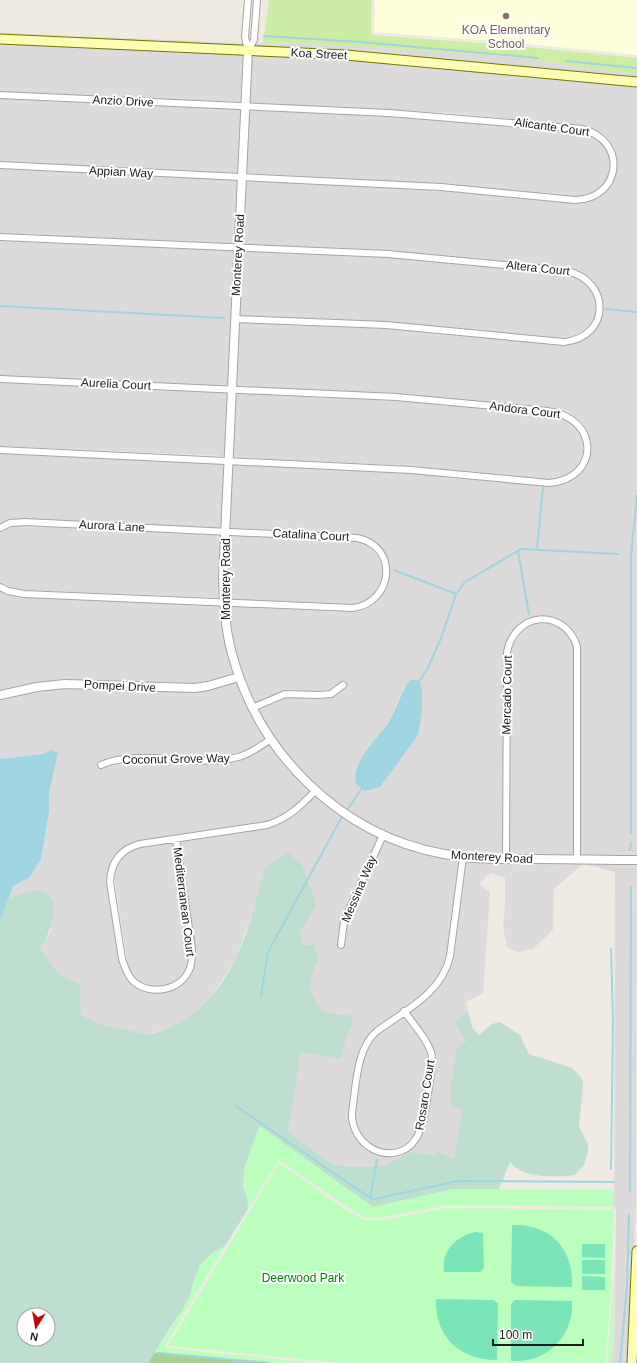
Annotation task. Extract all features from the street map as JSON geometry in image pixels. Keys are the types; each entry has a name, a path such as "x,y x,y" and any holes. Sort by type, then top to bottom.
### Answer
{"main road":[{"name":"Koa Street","path":"0,39 354,56 637,82"},
{"path":"632,1363 637,1251"}],"street":[{"path":"248,0 245,37 248,50"},
{"path":"248,50 254,40 257,0"},
{"name":"Monterey Road","path":"248,50 235,318 224,602 231,650 239,677 252,708 270,740 286,760 315,791 349,816 383,835 428,851 462,857 637,860"},
{"name":"Anzio Drive","path":"0,95 246,106"},
{"name":"Alicante Court","path":"242,177 441,187 582,200 594,196 604,189 612,176 614,164 610,148 602,138 590,131 582,129 452,117 246,106"},
{"name":"Appian Way","path":"0,166 242,177"},
{"path":"0,237 239,248"},
{"name":"Altera Court","path":"235,318 386,325 564,342 577,339 588,333 596,322 600,310 599,299 591,283 576,273 567,270 388,254 239,248"},
{"name":"Aurelia Court","path":"0,379 233,390"},
{"name":"Andora Court","path":"229,460 411,470 548,483 565,480 576,474 584,463 587,449 585,435 580,425 566,414 556,412 396,397 233,390"},
{"path":"0,450 229,460"},
{"name":"Aurora Lane","path":"0,528 10,523 25,522 226,531"},
{"name":"Catalina Court","path":"224,602 358,608 372,602 378,596 384,586 386,572 384,560 379,551 370,543 361,539 226,531"},
{"path":"0,587 8,591 24,594 224,602"},
{"name":"Mercado Court","path":"506,858 507,652 510,641 518,630 530,621 544,619 564,626 572,635 577,646 577,859"},
{"name":"Pompei Drive","path":"0,695 28,688 57,684 195,688 208,686 239,677"},
{"path":"252,708 285,694 330,694 343,685"},
{"name":"Coconut Grove Way","path":"101,765 111,760 212,760 239,757 270,740"},
{"name":"Mediterranean Court","path":"176,839 192,949 192,959 187,973 176,985 159,990 151,990 134,981 125,969 122,960 111,876 115,860 124,850 140,844 267,825 281,821 298,810 315,791"},
{"name":"Messina Way","path":"341,945 344,921 383,835"},
{"name":"Rosaro Court","path":"404,1011 428,1044 432,1066 420,1132 412,1144 399,1152 384,1153 371,1149 360,1139 354,1128 352,1113 361,1056 366,1043 373,1034 404,1011 435,988 447,967 451,951 462,857"}],"shaded area":[{"name":"KOA Elementary School","path":"375,0 637,0 637,55 507,42 374,32"},
{"path":"0,33 243,43 244,47 0,36"},
{"path":"0,43 245,54 243,102 0,92"},
{"path":"255,43 342,45 503,56 637,74 637,79 351,52 253,47"},
{"path":"251,54 350,58 637,86 637,856 580,856 581,653 575,633 561,620 545,616 529,618 516,627 507,639 503,657 503,855 484,855 443,850 410,842 384,832 350,813 317,788 288,757 257,710 285,697 318,699 331,697 347,687 345,681 330,690 319,692 284,690 254,704 234,649 227,606 343,612 358,611 368,607 380,598 386,587 390,572 388,563 381,548 372,540 362,535 229,528 232,464 411,473 549,486 565,484 581,474 587,464 590,449 588,433 582,423 568,411 556,408 396,394 236,386 238,322 386,329 564,345 578,342 589,336 599,323 603,310 602,298 593,280 578,270 567,267 389,251 242,244 245,180 441,191 582,204 601,196 613,183 617,164 612,146 605,135 582,126 452,113 249,103","holes":["404,687 422,694 422,711 361,760 391,718"]},
{"path":"0,98 242,109 239,173 0,162"},
{"path":"248,110 452,120 581,132 600,141 607,149 610,159 610,169 607,179 602,187 593,193 582,197 441,184 245,173"},
{"path":"0,169 239,180 236,244 0,234"},
{"path":"0,241 236,251 230,386 0,376"},
{"path":"242,251 388,257 566,274 583,280 593,291 596,300 595,316 586,330 576,336 564,338 386,322 239,315"},
{"path":"0,383 229,393 226,456 0,446"},
{"path":"235,393 395,401 547,414 565,418 573,424 582,436 583,454 577,468 568,476 549,480 412,466 232,457"},
{"path":"0,453 226,463 223,528 26,519 9,520 0,524"},
{"path":"25,526 222,535 221,598 24,590 9,588 0,583 0,532 11,527"},
{"path":"229,535 360,542 372,549 379,557 383,569 382,581 375,594 366,601 353,605 227,599"},
{"path":"0,591 8,595 23,597 221,605 235,674 207,683 188,685 57,681 27,685 0,692"},
{"path":"537,623 550,624 562,629 574,647 574,856 509,855 510,657 513,642 520,632"},
{"path":"237,681 251,713 266,738 238,754 212,757 135,755 111,757 97,763 99,769 111,764 135,762 212,764 238,761 269,744 283,762 310,791 296,807 280,817 267,822 139,841 123,847 112,859 107,882 119,960 122,970 132,984 150,993 169,992 185,981 193,969 195,948 179,842 267,828 281,824 300,812 315,795 349,821 379,836 341,920 338,949 344,949 347,922 384,839 427,854 459,860 447,956 440,976 427,990 371,1032 360,1048 349,1119 353,1135 363,1148 369,1152 384,1157 400,1155 413,1147 423,1133 435,1057 430,1042 409,1012 437,990 450,968 454,957 465,861 637,863 636,1205 629,1363 610,1363 614,1343 616,1210 614,1207 615,872 583,864 554,889 553,930 533,949 517,952 507,947 503,927 505,878 490,873 479,884 490,892 483,993 466,1002 468,1011 454,1021 466,1041 457,1047 450,1090 453,1102 462,1109 454,1159 437,1151 434,1155 409,1152 384,1166 349,1167 332,1164 288,1132 301,1052 343,1047 353,1024 351,1015 340,1015 322,1011 310,994 310,980 319,959 315,953 314,944 303,945 299,933 315,908 315,898 308,878 264,869 257,901 235,960 209,1000 186,1020 159,1031 147,1034 97,1025 83,1016 80,1004 81,984 64,978 50,964 41,949 51,930 37,891 8,898 13,886 30,877 41,859 49,812 49,794 57,759 51,750 43,754 0,759 0,699 47,689 75,687 195,692 209,690"},
{"path":"173,843 186,923 189,959 185,971 175,982 159,987 152,986 136,979 128,967 114,876 118,862 126,853 140,847"},
{"path":"287,852 302,865 315,898 315,908 299,933 303,945 314,944 319,958 311,980 311,991 322,1011 340,1015 351,1015 353,1024 346,1039 341,1059 301,1052 288,1132 332,1164 349,1167 384,1166 409,1152 434,1155 437,1151 454,1159 462,1109 452,1107 450,1090 457,1047 466,1041 454,1021 468,1011 472,1027 479,1035 492,1024 500,1022 520,1035 529,1054 572,1068 581,1077 583,1084 579,1126 588,1145 588,1152 584,1165 575,1175 540,1176 516,1168 510,1162 499,1189 454,1189 373,1207 260,1127 245,1166 243,1187 248,1199 248,1209 225,1246 211,1254 194,1279 190,1296 182,1311 148,1363 0,1363 0,921 8,898 27,892 38,891 47,894 52,899 54,907 53,916 48,935 41,949 57,971 67,978 81,984 80,1004 83,1016 105,1026 149,1034 172,1026 192,1014 209,999 224,980 245,937 264,869"},
{"path":"403,1016 425,1046 429,1065 417,1131 410,1141 404,1145 385,1150 373,1146 362,1137 357,1127 355,1114 364,1056 369,1044 375,1037"}],"green space":[{"path":"269,0 372,0 371,32 373,35 507,45 637,58 637,74 503,56 342,45 263,43"},
{"path":"260,1126 373,1207 454,1189 614,1189 614,1207 448,1205 384,1217 365,1217 349,1208 279,1160 248,1209 244,1187 245,1169 251,1147"},
{"name":"Deerwood Park","path":"279,1163 347,1211 365,1220 384,1220 448,1208 614,1210 611,1293 605,1363 342,1363 168,1346"},
{"path":"512,1225 538,1229 549,1234 557,1241 564,1250 569,1261 572,1273 572,1287 516,1286 511,1282"},
{"path":"476,1232 483,1233 484,1268 480,1272 444,1272 445,1257 451,1246 462,1237"},
{"path":"582,1244 605,1244 605,1258 582,1257"},
{"path":"225,1246 166,1344 166,1348 313,1363 273,1363 154,1353 182,1311 190,1296 199,1266 211,1254"},
{"path":"582,1260 605,1260 605,1274 582,1274"},
{"path":"614,1272 614,1343 610,1363 607,1363"},
{"path":"582,1276 605,1277 605,1290 582,1290"},
{"path":"436,1299 493,1300 498,1303 497,1360 472,1356 461,1351 452,1344 440,1325"},
{"path":"515,1300 572,1301 568,1325 563,1336 556,1345 547,1352 536,1357 511,1361 511,1304"},
{"path":"154,1353 163,1353 269,1363 148,1363"}],"water":[{"path":"410,680 417,680 421,685 422,711 418,735 380,787 365,791 356,784 358,766 362,757 391,718 404,689"},
{"path":"51,750 58,753 49,794 49,812 41,859 30,877 13,886 0,921 0,759 43,754"}],"waterway":[{"path":"264,36 360,42 538,58"},
{"path":"566,61 637,68"},
{"path":"0,306 224,318"},
{"path":"606,309 637,312"},
{"path":"537,549 543,487"},
{"path":"631,833 631,555 637,495"},
{"path":"417,685 428,668 441,638 456,594 465,582 521,549 618,554"},
{"path":"518,551 529,614"},
{"path":"394,570 456,594"},
{"path":"346,812 362,788"},
{"path":"261,996 268,952 343,815"},
{"path":"630,850 631,842"},
{"path":"630,1192 631,887"},
{"path":"611,949 613,1020 611,1169"},
{"path":"236,1106 370,1198 374,1199 458,1181 614,1182"},
{"path":"370,1198 377,1160"},
{"path":"620,1363 627,1287 629,1215"},
{"path":"157,1353 269,1363"}],"place":[{"name":"KOA Elementary School","path":"506,16"}]}
